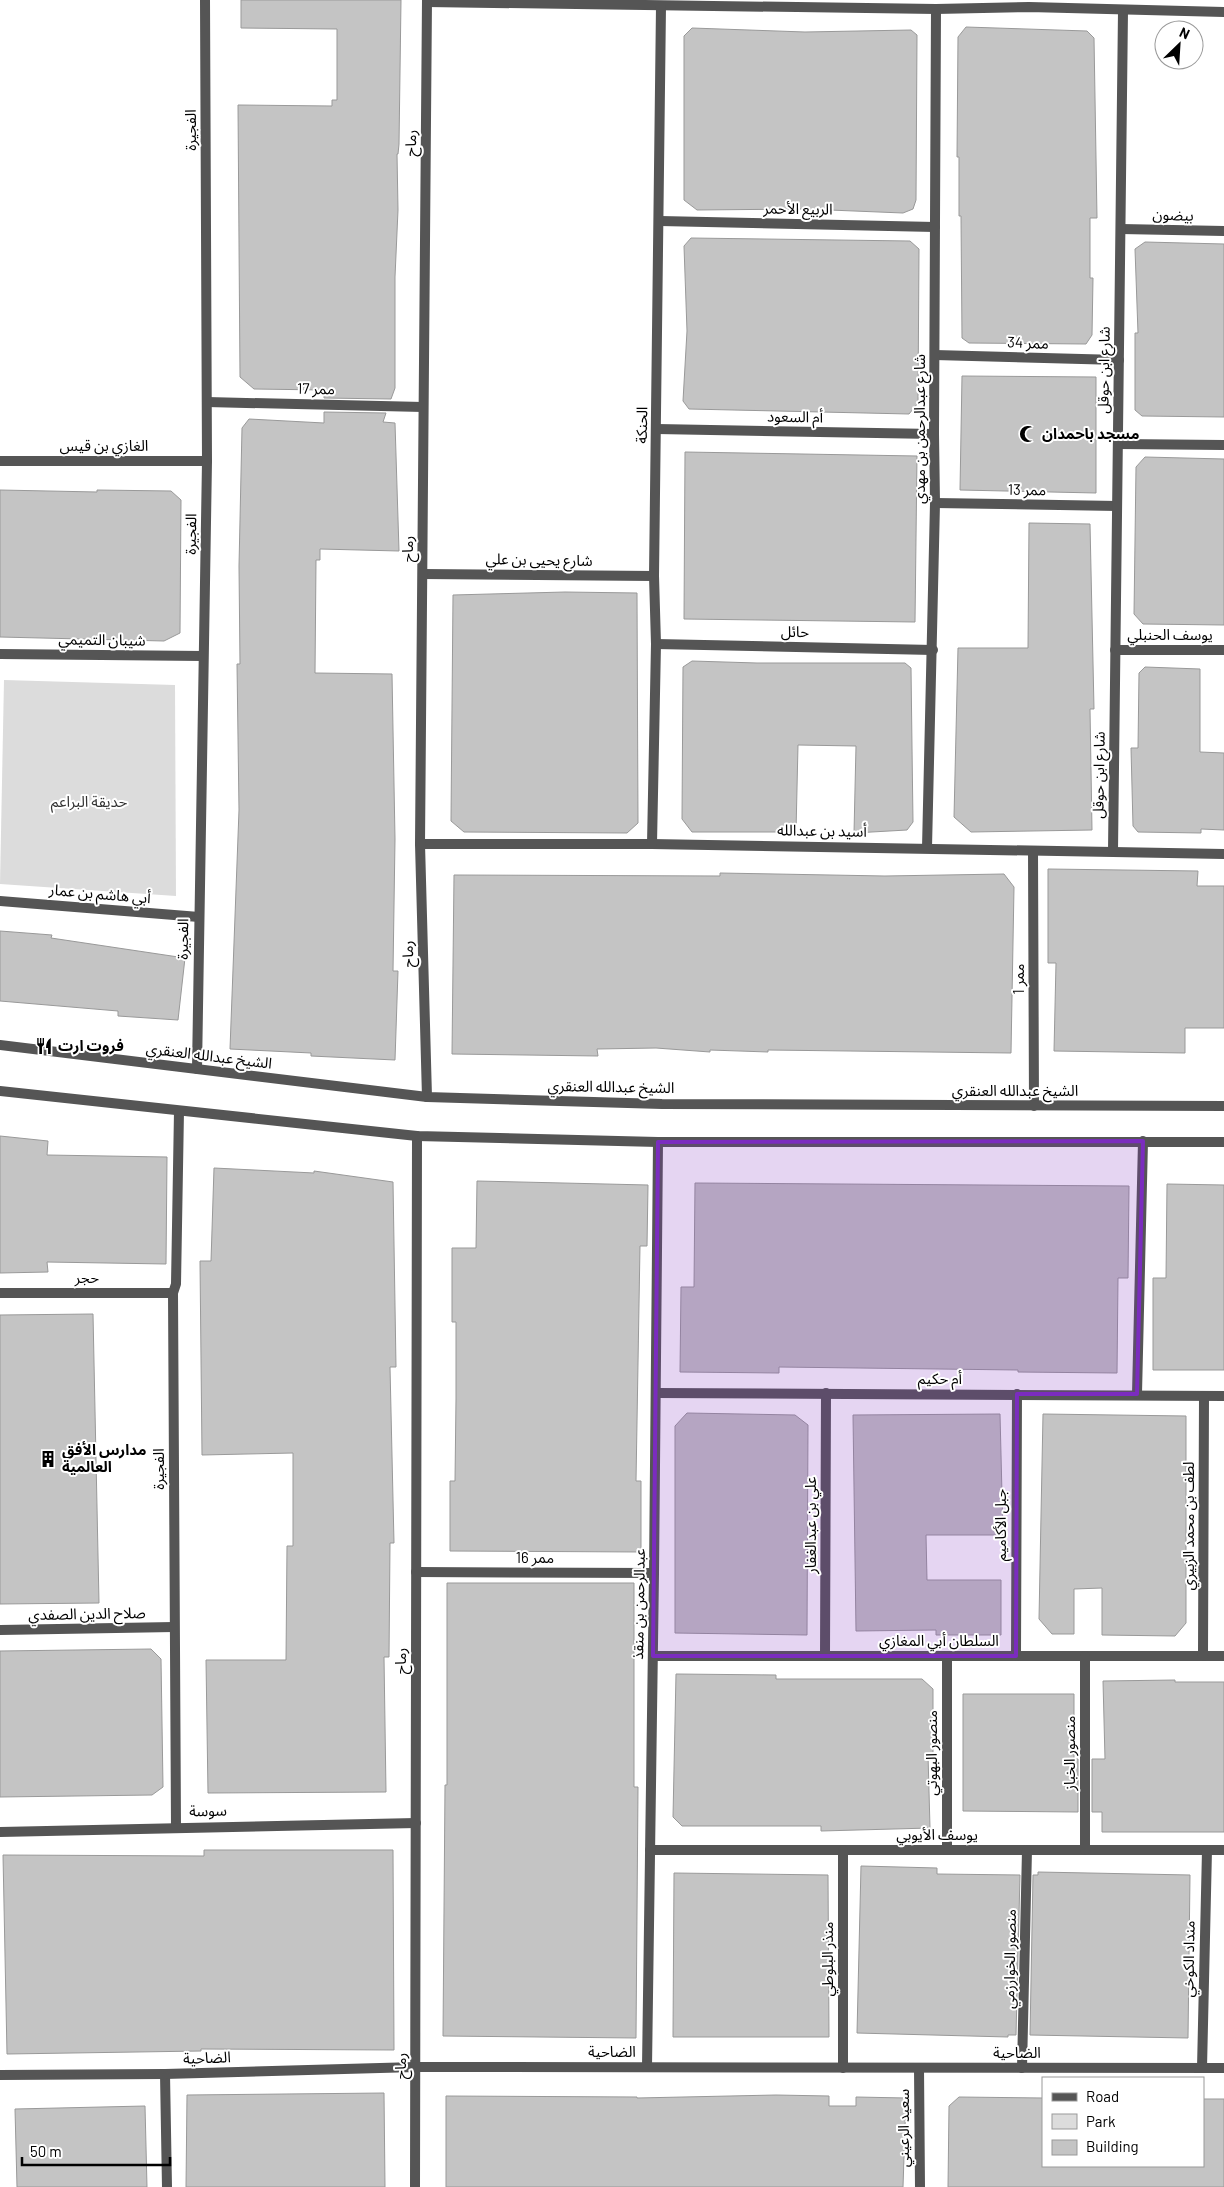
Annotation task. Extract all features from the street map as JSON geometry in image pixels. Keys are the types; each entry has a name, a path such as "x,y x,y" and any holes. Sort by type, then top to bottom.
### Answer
{"street":[{"name":"الفجيرة","path":"197,1069 207,461 206,0"},
{"path":"427,1 936,10 1029,4 1124,11 1224,12"},
{"name":"رماح","path":"427,1 420,844 427,1097"},
{"name":"الحنكة","path":"652,844 656,644 654,576 660,221 661,6"},
{"name":"شارع عبدالرحمن بن مهدي","path":"927,848 936,503 934,434 936,355 936,10"},
{"name":"شارع ابن حوقل","path":"1113,851 1124,11"},
{"name":"الربيع الأحمر","path":"660,221 935,227"},
{"name":"بيضون","path":"1121,228 1224,231"},
{"name":"ممر 34","path":"936,355 1119,360"},
{"name":"ممر 17","path":"207,402 423,407"},
{"name":"أم السعود","path":"656,429 934,434"},
{"path":"1118,444 1224,445"},
{"name":"الغازي بن قيس","path":"0,461 207,461"},
{"name":"ممر 13","path":"936,503 1117,506"},
{"name":"شارع يحيى بن علي","path":"423,574 654,576"},
{"name":"حائل","path":"656,644 933,650"},
{"name":"يوسف الحنبلي","path":"1115,650 1224,650"},
{"name":"شيبان التميمي","path":"0,654 204,656"},
{"name":"أسيد بن عبدالله","path":"420,844 652,844 1224,854"},
{"name":"ممر 1","path":"1033,851 1034,1106"},
{"name":"أبي هاشم بن عمار","path":"0,901 198,917"},
{"name":"الشيخ عبدالله العنقري","path":"0,1045 427,1097 662,1104 1224,1106"},
{"path":"0,1091 417,1136 658,1142 1224,1142"},
{"name":"الفجيرة","path":"176,1827 174,1293 176,1284 179,1111"},
{"name":"رماح","path":"416,2187 417,1136"},
{"path":"1137,1394 1143,1141"},
{"name":"عبدالرحمن بن منقذ","path":"647,2067 658,1142"},
{"name":"حجر","path":"0,1293 174,1293"},
{"name":"أم حكيم","path":"656,1393 1137,1394 1224,1396"},
{"name":"علي بن عبدالغفار","path":"825,1656 826,1393"},
{"name":"جبل الأكاميم","path":"1016,1656 1017,1394"},
{"name":"لطف بن محمد الزبيري","path":"1203,1656 1204,1396"},
{"name":"ممر 16","path":"416,1572 654,1573"},
{"name":"صلاح الدين الصفدي","path":"0,1630 174,1627"},
{"name":"السلطان أبي المغازي","path":"653,1656 1224,1656"},
{"name":"منصور البهوتي","path":"947,1656 947,1850"},
{"name":"منصور الخباز","path":"1085,1656 1085,1850"},
{"name":"سوسة","path":"0,1832 416,1823"},
{"name":"يوسف الأيوبي","path":"650,1850 1224,1850"},
{"name":"منذر البلوطي","path":"843,1850 843,2068"},
{"name":"منصور الخوارزمي","path":"1022,2068 1027,1850"},
{"name":"منداد الكوخي","path":"1202,2068 1207,1850"},
{"name":"الضاحية","path":"0,2075 165,2074 416,2067 1224,2068"},
{"name":"سعيد الرعيني","path":"919,2068 920,2187"},
{"path":"165,2074 167,2187"}],"highlighted area":[{"path":"1143,1141 1137,1394 1017,1394 1016,1656 653,1656 658,1142"}],"green space":[{"name":"حديقة البراعم","path":"4,680 175,685 176,896 0,884"}],"building":[{"path":"241,0 401,0 399,144 397,154 398,210 395,277 395,388 391,399 324,398 324,390 254,389 240,377 238,105 332,106 332,100 337,100 337,29 241,28"},
{"path":"966,27 1087,31 1094,38 1097,218 1090,218 1090,278 1093,278 1092,335 1086,344 969,343 962,338 961,216 959,216 959,157 957,157 958,37"},
{"path":"692,28 805,32 911,30 917,35 916,200 913,209 903,213 805,209 697,210 684,200 684,36"},
{"path":"691,238 910,241 919,249 918,403 909,414 689,409 683,401 687,331 684,246"},
{"path":"1145,242 1224,244 1224,417 1142,416 1135,410 1135,333 1138,333 1135,249"},
{"name":"مسجد باحمدان","path":"962,376 1096,377 1096,493 960,490"},
{"path":"324,412 386,413 383,422 395,423 399,551 320,549 320,560 316,560 315,673 392,674 395,839 393,971 398,971 395,1060 311,1056 311,1053 230,1049 239,810 237,664 240,664 239,566 242,428 249,419 324,423"},
{"path":"685,452 917,456 915,622 684,619"},
{"path":"1145,457 1224,459 1224,625 1143,624 1134,614 1136,467"},
{"path":"0,490 171,491 181,500 180,633 164,641 0,637"},
{"path":"1029,523 1090,524 1094,709 1090,709 1092,830 971,832 954,817 958,648 1028,648"},
{"path":"565,592 637,593 638,823 627,833 464,832 451,821 453,595"},
{"path":"692,661 905,663 911,668 913,822 907,830 854,833 856,746 798,745 796,832 692,832 682,819 683,667"},
{"path":"1145,667 1200,669 1200,752 1224,753 1224,830 1201,829 1201,833 1138,832 1133,826 1131,748 1138,748 1139,673"},
{"path":"1048,869 1198,871 1197,886 1224,886 1224,1028 1185,1028 1185,1053 1054,1051 1056,963 1048,963"},
{"path":"720,873 885,876 1004,874 1014,887 1011,1053 768,1050 768,1052 710,1050 710,1052 656,1048 597,1049 598,1056 452,1054 454,875 720,876"},
{"path":"0,931 52,935 51,938 185,958 178,1020 118,1016 118,1011 0,1001"},
{"path":"0,1136 48,1141 47,1155 167,1157 166,1264 47,1262 48,1272 0,1273"},
{"path":"214,1168 314,1173 314,1171 393,1182 396,1367 390,1367 394,1543 390,1543 389,1657 384,1657 386,1792 208,1793 206,1660 286,1660 287,1546 293,1546 293,1453 202,1455 200,1261 211,1261"},
{"path":"477,1181 648,1185 647,1246 640,1246 636,1481 641,1481 641,1552 450,1551 450,1481 455,1481 456,1399 456,1322 452,1322 452,1248 476,1248"},
{"path":"695,1183 1129,1186 1128,1278 1118,1278 1117,1373 779,1367 779,1373 680,1372 681,1287 694,1287"},
{"path":"1167,1184 1224,1185 1224,1370 1153,1370 1153,1278 1166,1278"},
{"name":"مدارس الأفق العالمية","path":"93,1314 99,1603 0,1604 0,1315"},
{"path":"687,1413 795,1415 808,1425 807,1635 675,1633 675,1426"},
{"path":"1000,1414 1003,1535 926,1535 927,1580 1001,1580 1001,1635 936,1635 936,1630 856,1631 853,1415"},
{"path":"1043,1414 1186,1416 1186,1623 1175,1636 1102,1635 1102,1588 1074,1589 1074,1634 1052,1634 1039,1619"},
{"path":"447,1583 634,1583 634,1787 638,1787 636,2038 443,2036 445,1785 447,1785"},
{"path":"151,1649 161,1659 163,1787 152,1795 0,1797 0,1651"},
{"path":"676,1674 776,1675 776,1679 922,1679 933,1689 933,1754 928,1754 930,1828 821,1831 821,1826 682,1826 673,1817"},
{"path":"1175,1680 1175,1682 1224,1682 1224,1832 1102,1832 1102,1812 1092,1812 1092,1759 1105,1759 1103,1681"},
{"path":"963,1694 1074,1694 1074,1759 1078,1759 1078,1812 963,1811"},
{"path":"204,1850 393,1850 394,2050 201,2049 201,2051 7,2054 3,1855 204,1856"},
{"path":"861,1866 937,1868 937,1874 1020,1875 1016,2035 1008,2035 1008,2037 857,2033"},
{"path":"1038,1872 1190,1875 1188,2038 1030,2035 1033,1875 1038,1875"},
{"path":"674,1873 828,1875 829,2037 673,2037"},
{"path":"384,2093 385,2187 186,2187 187,2095"},
{"path":"776,2095 829,2096 829,2106 856,2106 856,2097 906,2098 903,2187 446,2187 446,2096 637,2098"},
{"path":"959,2097 1042,2098 1042,2167 1204,2167 1204,2099 1224,2099 1224,2187 948,2187 949,2106"},
{"path":"145,2106 147,2187 17,2187 15,2109"}],"place":[{"name":"مسجد باحمدان","path":"1028,434"},
{"name":"فروت ارت","path":"44,1046"},
{"name":"مدارس الأفق العالمية","path":"48,1459"}]}
